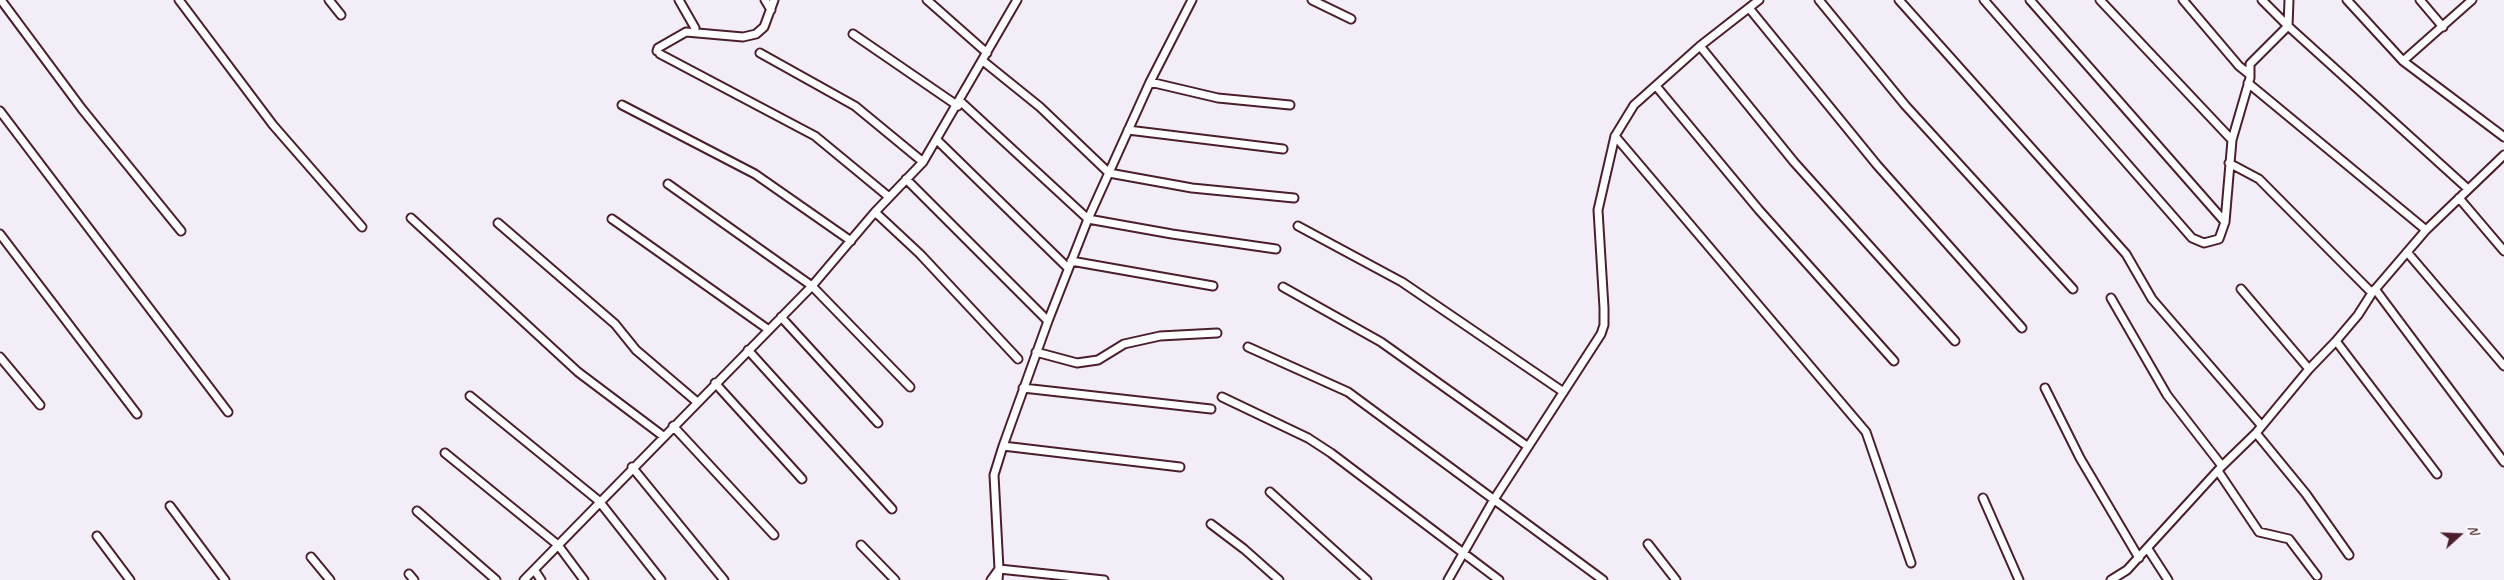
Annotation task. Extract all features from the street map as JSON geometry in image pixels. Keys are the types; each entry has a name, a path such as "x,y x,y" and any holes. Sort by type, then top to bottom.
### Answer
{"street":[{"path":"1,0 82,109 181,231"},
{"path":"179,0 273,125 362,227"},
{"path":"329,0 341,15"},
{"path":"679,0 695,28"},
{"path":"765,0 771,10"},
{"path":"774,0 764,27 756,34 743,37 686,32 658,48 658,53 815,136 889,197"},
{"path":"927,0 987,53"},
{"path":"524,580 535,571 632,467 812,286 875,212 923,162 959,103 1017,0"},
{"path":"998,580 994,475 1003,446 1036,352 1088,219 1150,82 1192,0"},
{"path":"1312,0 1351,19"},
{"path":"1451,578 1463,552 1493,501 1604,325 1598,210 1615,136 1634,105 1700,46 1760,0"},
{"path":"1819,0 1905,105 2073,289"},
{"path":"1899,0 2126,254 2152,299 2261,425"},
{"path":"1984,0 2192,238 2204,243 2219,239 2225,222 2232,140 2248,83 2250,64 2288,26 2289,0"},
{"path":"2030,0 2225,222"},
{"path":"2100,0 2232,140"},
{"path":"2183,0 2239,66 2249,74"},
{"path":"2262,0 2288,26 2468,189"},
{"path":"2347,0 2403,61 2504,137"},
{"path":"2420,0 2443,27"},
{"path":"2403,61 2472,0"},
{"path":"1749,8 1877,165 2022,328"},
{"path":"853,34 959,103 1088,219 1172,234 1276,249"},
{"path":"1700,46 1794,162 1955,341"},
{"path":"760,53 854,106 923,162"},
{"path":"983,61 1040,107 1108,173 1192,188 1294,198"},
{"path":"1150,82 1218,98 1290,105"},
{"path":"2248,83 2426,230"},
{"path":"1656,86 1759,210 1894,361"},
{"path":"622,105 755,174 851,241"},
{"path":"0,111 228,412"},
{"path":"1128,130 1283,149"},
{"path":"1615,136 1866,432 1911,563"},
{"path":"936,140 1070,265 1213,286"},
{"path":"2111,580 2127,570 2148,549 2220,468 2256,432 2358,315 2374,291 2426,230 2504,155"},
{"path":"2229,163 2258,178 2374,291 2504,462"},
{"path":"906,179 1048,321"},
{"path":"668,184 812,286 910,387"},
{"path":"2459,198 2504,251"},
{"path":"875,212 920,254 1018,359"},
{"path":"411,218 578,372 663,436"},
{"path":"612,218 769,330"},
{"path":"498,223 615,324 636,350 697,402"},
{"path":"1298,226 1402,282 1562,391"},
{"path":"0,234 137,414"},
{"path":"2407,252 2504,366"},
{"path":"1282,287 1381,342 1527,446"},
{"path":"2240,289 2309,369"},
{"path":"2112,298 2167,395 2220,468 2258,532 2289,539 2316,576"},
{"path":"781,317 878,423"},
{"path":"1036,352 1077,363 1098,360 1124,344 1160,336 1217,333"},
{"path":"2336,341 2437,474"},
{"path":"1248,347 1348,392 1493,501 1603,580"},
{"path":"748,350 892,508"},
{"path":"0,357 40,405"},
{"path":"715,384 802,479"},
{"path":"1023,388 1211,409"},
{"path":"2045,388 2080,458 2139,558"},
{"path":"470,396 599,501 661,580"},
{"path":"1222,397 1308,438 1331,453 1499,580"},
{"path":"673,426 774,535"},
{"path":"2256,432 2306,494 2348,555"},
{"path":"1003,446 1180,467"},
{"path":"445,453 558,545 584,580"},
{"path":"632,467 724,580"},
{"path":"1270,492 1367,580"},
{"path":"1984,498 2019,580"},
{"path":"170,506 225,580"},
{"path":"416,511 496,580"},
{"path":"1211,524 1244,549 1279,580"},
{"path":"97,536 130,580"},
{"path":"1648,544 1676,580"},
{"path":"861,545 895,580"},
{"path":"2148,549 2168,580"},
{"path":"311,556 330,580"},
{"path":"990,580 999,569"},
{"path":"999,569 1104,580"},
{"path":"535,571 541,580"}]}
